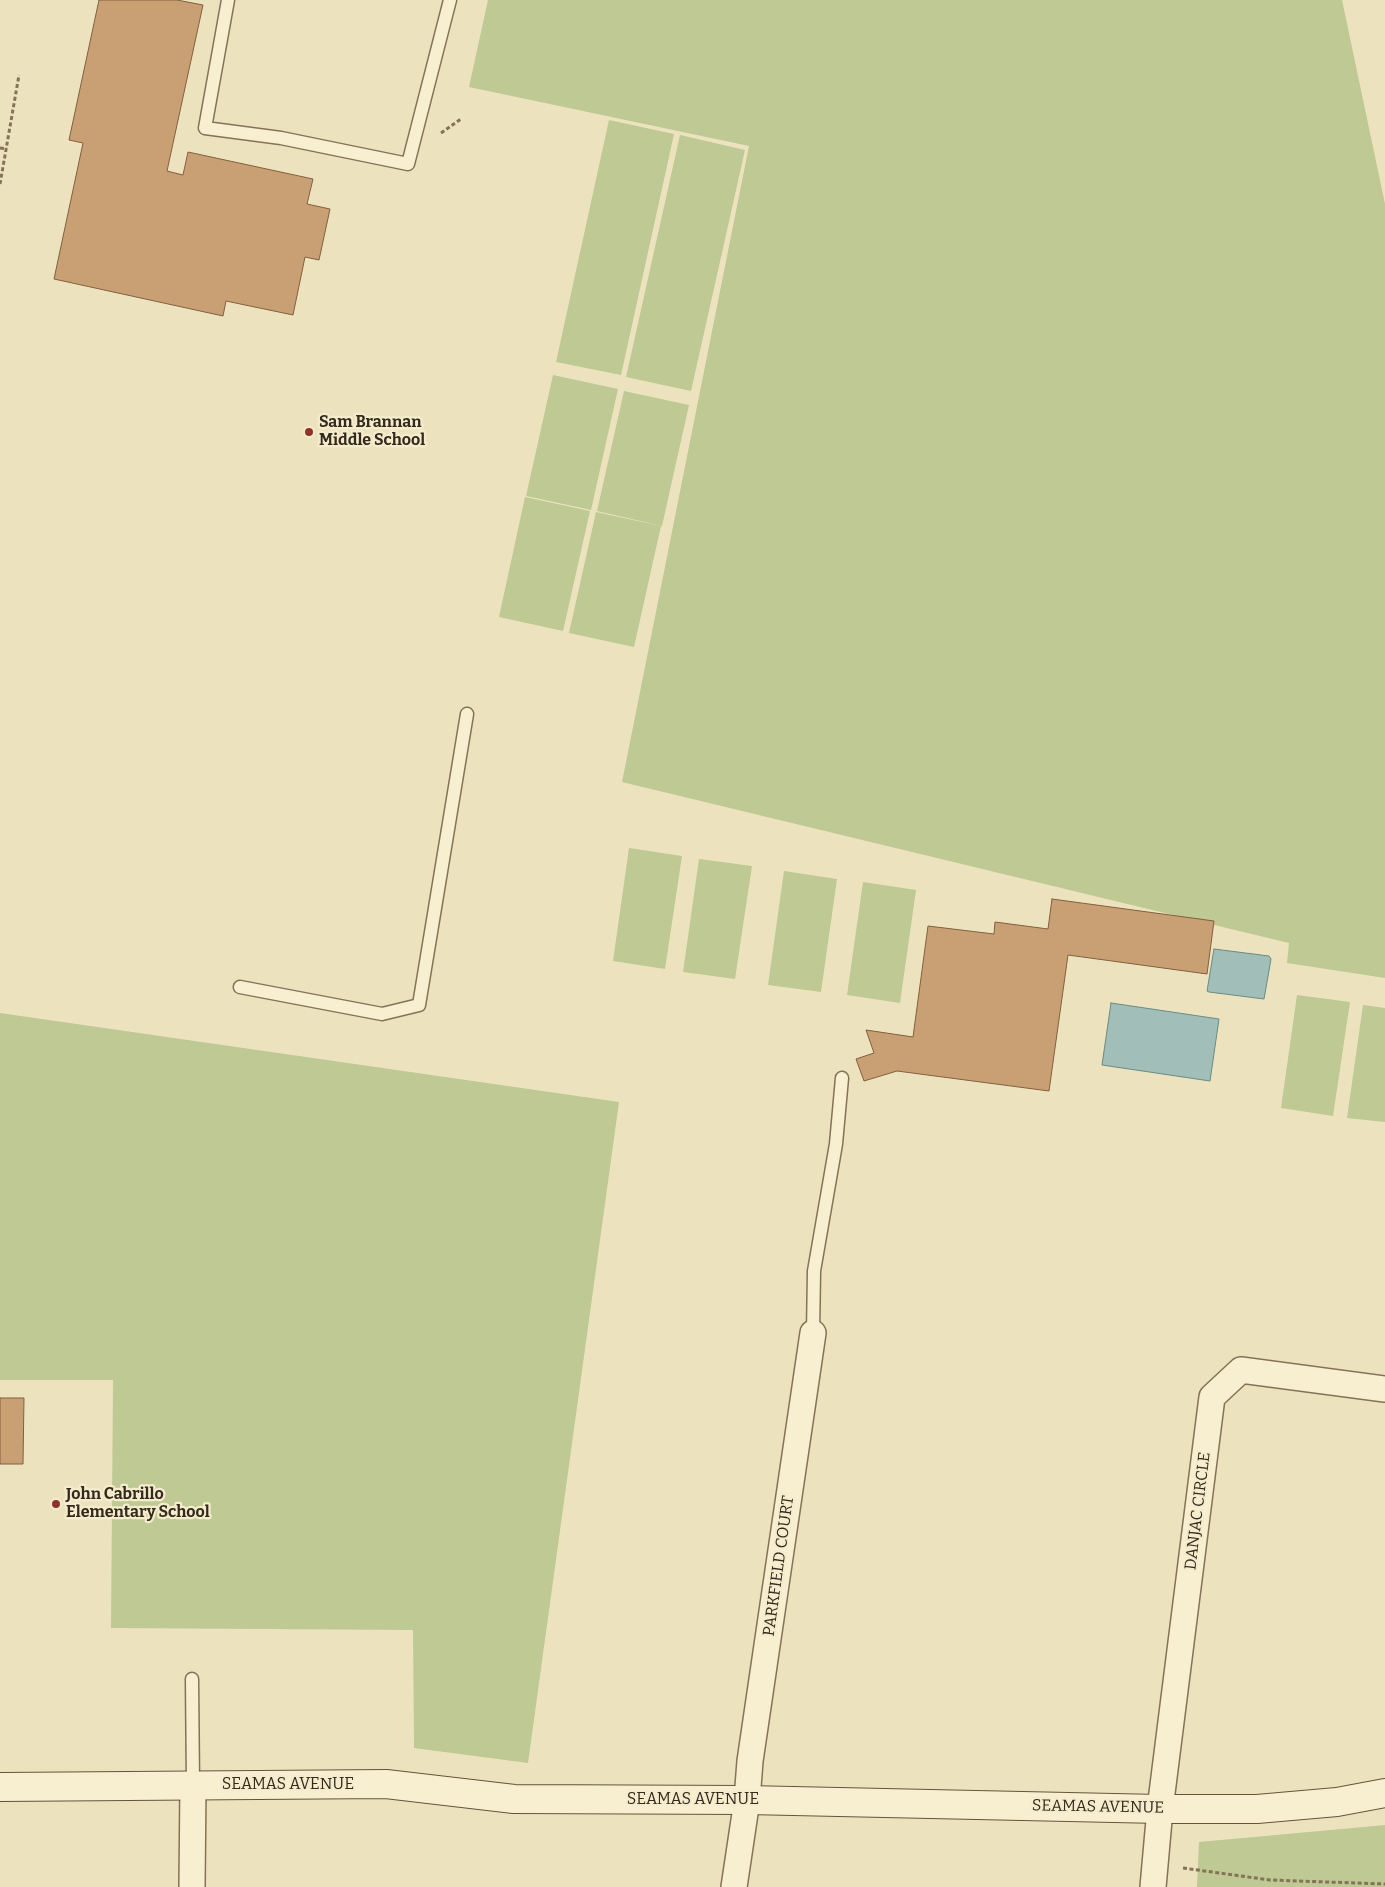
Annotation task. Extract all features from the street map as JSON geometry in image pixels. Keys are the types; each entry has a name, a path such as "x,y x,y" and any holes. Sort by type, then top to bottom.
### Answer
{"main road":[{"name":"SEAMAS AVENUE","path":"0,1787 386,1784 514,1799 747,1800 1160,1809 1257,1808 1337,1802 1385,1793"}],"street":[{"name":"PARKFIELD COURT","path":"734,1887 747,1800 750,1761 813,1333"},
{"name":"DANJAC CIRCLE","path":"1160,1809 1212,1397 1241,1370 1385,1389"},
{"path":"192,1887 193,1785"},
{"path":"1154,1878 1160,1809"}],"lane":[{"path":"228,0 205,128 281,138 408,164 450,0"},
{"path":"240,987 382,1014 419,1005 467,714"},
{"path":"813,1333 814,1271 836,1144 842,1078"},
{"path":"192,1678 193,1785"}],"path":[{"path":"0,184 19,75"},
{"path":"434,138 461,119"},
{"path":"0,148 7,149"},
{"path":"1154,1878 1184,1868 1270,1880 1385,1884"}],"green space":[{"path":"488,0 1342,0 1385,204 1385,978 1287,963 1289,943 622,782 749,146 469,87"},
{"path":"609,120 674,134 621,375 556,362"},
{"path":"680,135 745,150 691,391 626,377"},
{"path":"553,375 618,389 591,510 526,496"},
{"path":"624,391 689,405 662,526 597,511"},
{"path":"525,497 590,511 563,631 499,617"},
{"path":"596,512 661,526 634,647 569,633"},
{"path":"629,848 682,856 665,969 613,961"},
{"path":"699,859 752,866 735,979 683,972"},
{"path":"784,871 837,879 821,992 768,985"},
{"path":"863,882 916,890 900,1003 847,995"},
{"path":"1297,995 1350,1002 1333,1116 1281,1108"},
{"path":"1363,1005 1385,1008 1385,1122 1347,1118"},
{"path":"0,1013 619,1102 528,1763 414,1748 413,1630 111,1628 113,1380 0,1380"},
{"path":"1385,1825 1385,1887 1197,1887 1199,1842"}],"water":[{"path":"1214,949 1269,956 1271,959 1264,999 1207,991"},
{"path":"1111,1003 1219,1019 1210,1081 1102,1065"}],"building":[{"path":"99,0 177,0 203,5 167,171 183,175 188,152 313,179 307,204 330,209 319,260 305,257 293,315 226,301 223,316 54,279 83,143 69,140"},
{"path":"1052,899 1214,921 1207,974 1068,955 1049,1091 897,1071 864,1081 856,1059 874,1053 866,1030 913,1037 928,926 994,934 995,922 1048,929"},
{"path":"0,1398 24,1398 23,1464 0,1464"}],"place":[{"name":"Sam Brannan Middle School","path":"309,432"},
{"name":"John Cabrillo Elementary School","path":"56,1504"}]}
